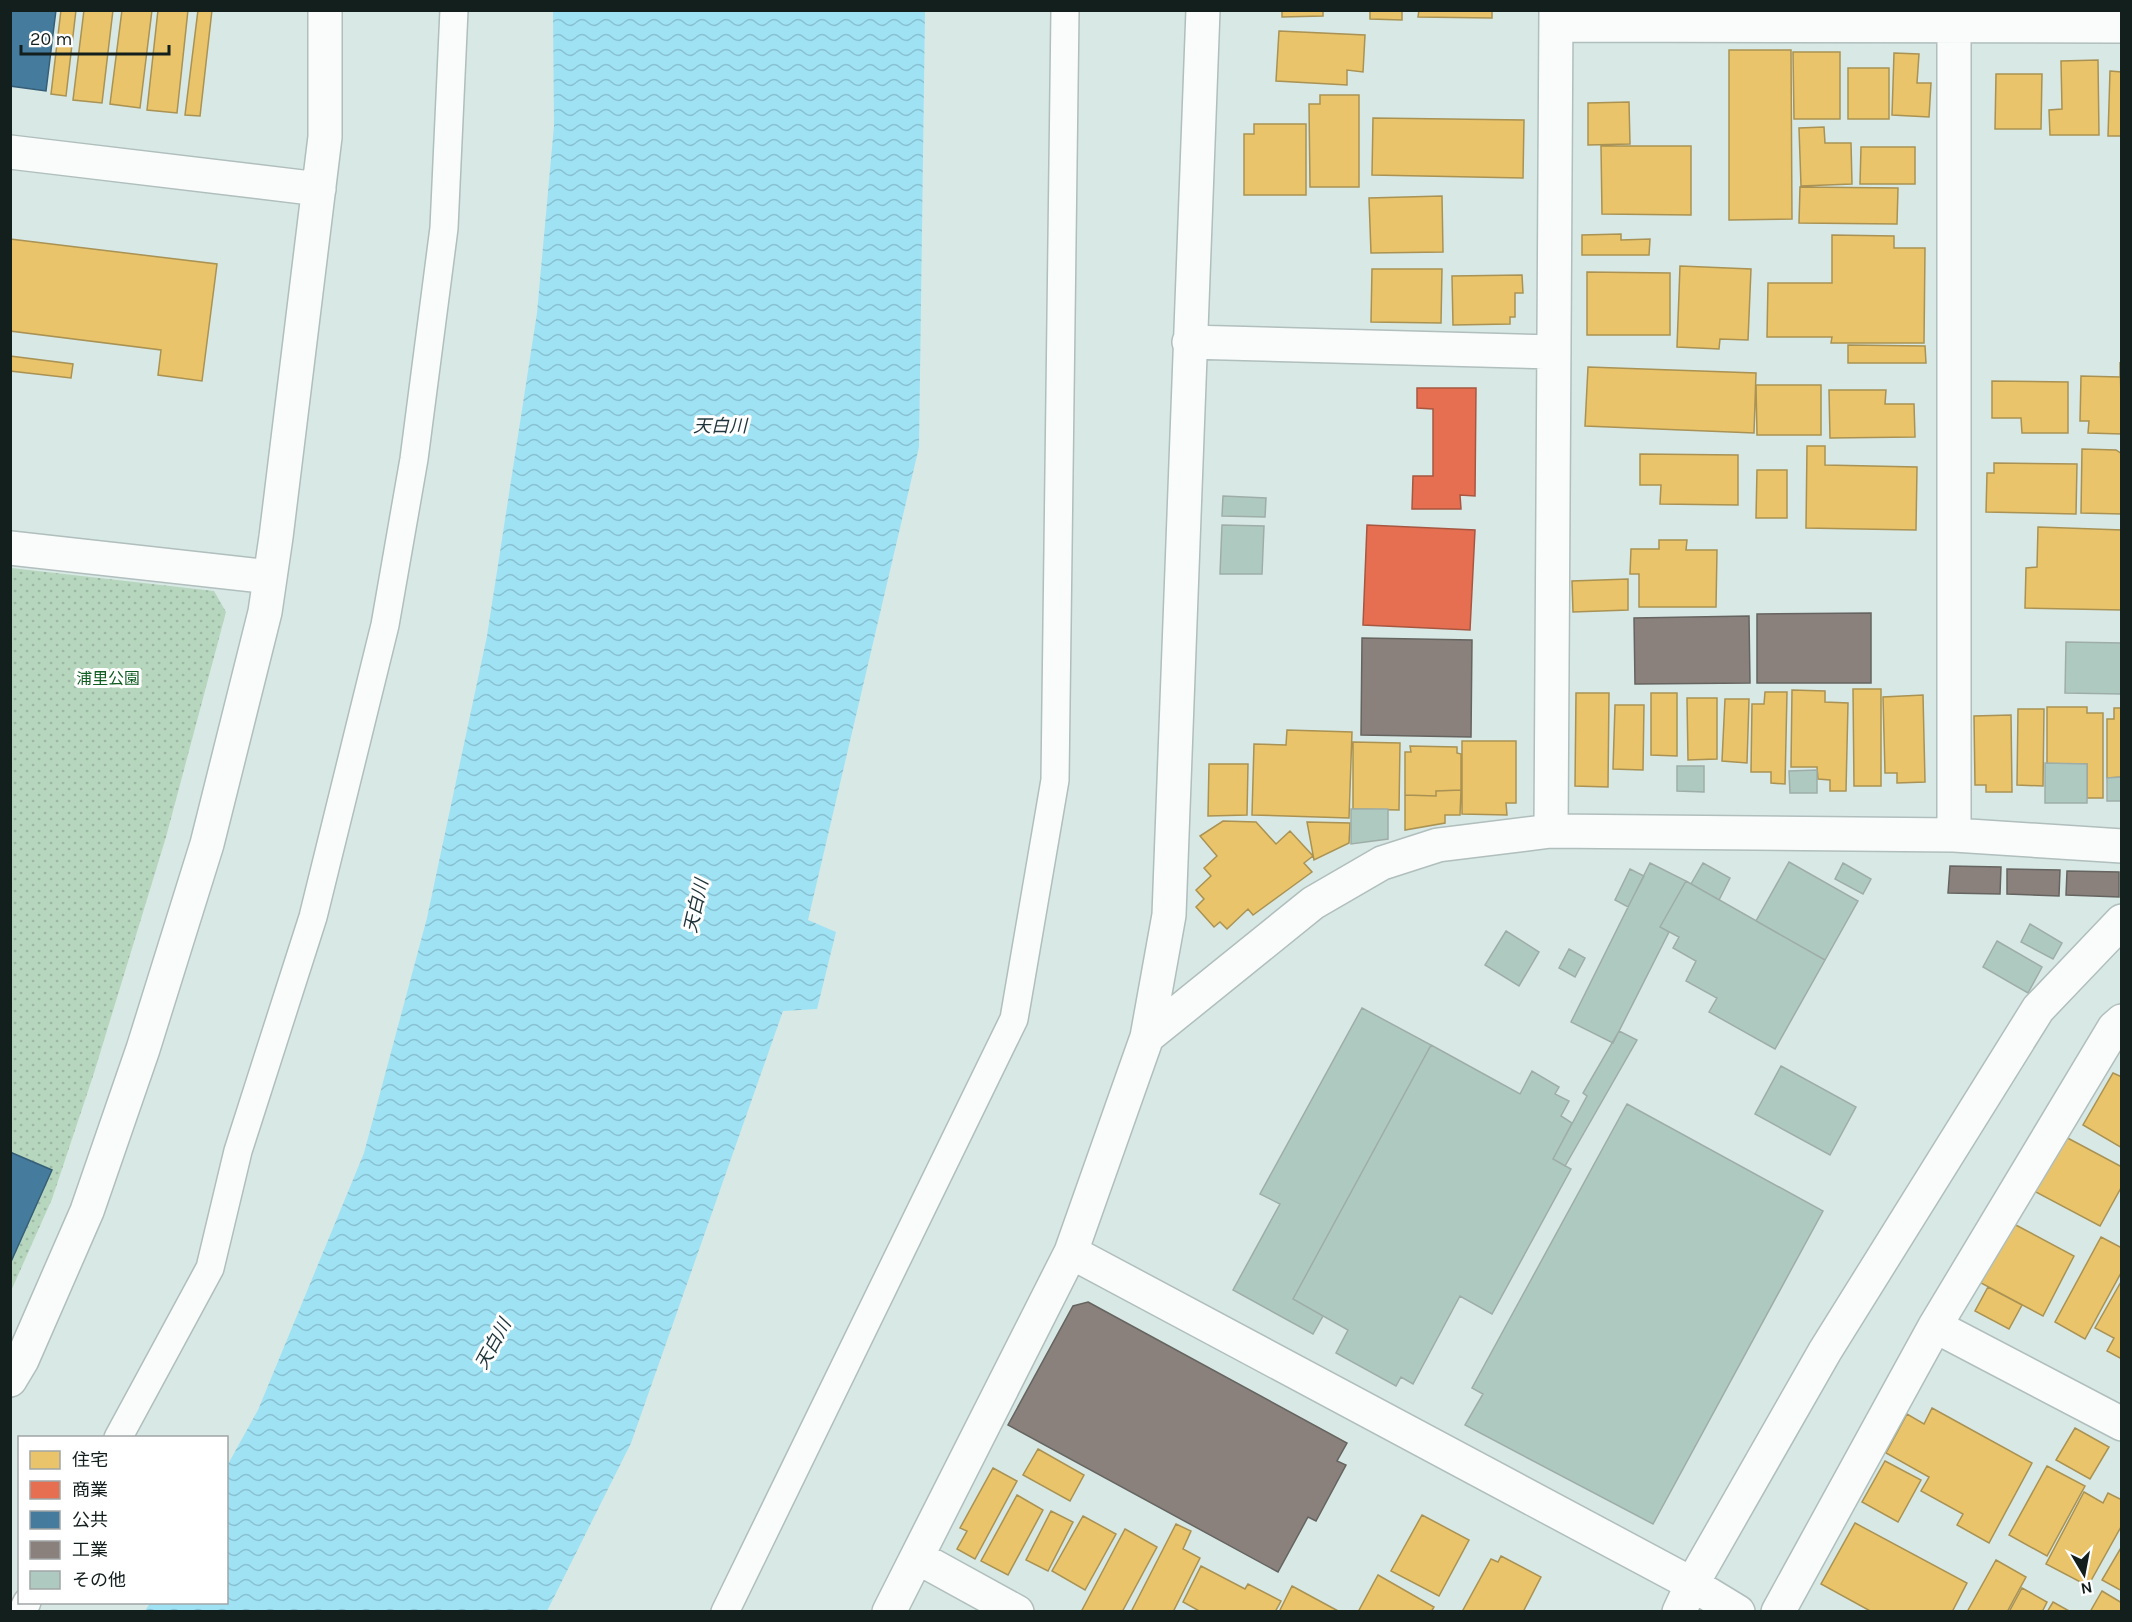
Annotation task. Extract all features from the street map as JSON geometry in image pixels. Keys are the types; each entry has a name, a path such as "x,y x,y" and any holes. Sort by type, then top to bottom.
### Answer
{"street":[{"path":"10,1380 87,1211 143,1049 207,844 265,612 320,189 325,137 325,10"},
{"path":"889,1611 1071,1252 1148,1037 1168,915 1203,10"},
{"path":"1551,831 1556,18 2121,26"},
{"path":"1954,24 1954,835"},
{"path":"10,152 320,189"},
{"path":"1189,342 1554,352"},
{"path":"10,548 270,577"},
{"path":"1148,1037 1313,903 1382,863 1438,845 1551,831 1954,835 2121,846"},
{"path":"1686,1598 1825,1351 2038,1009 2121,921"},
{"path":"1778,1611 1935,1326 2119,1027"},
{"path":"1071,1252 1686,1598 1738,1611"},
{"path":"1935,1326 2121,1424"},
{"path":"917,1557 1017,1611"}],"lane":[{"path":"119,1436 210,1269 238,1151 313,917 385,625 414,459 444,228 454,10"},
{"path":"725,1611 1014,1019 1055,780 1065,10"}],"green space":[{"name":"浦里公園","path":"11,568 214,591 226,612 166,837 94,1073 52,1199 11,1291"}],"water":[{"name":"天白川","path":"553,11 925,11 919,447 808,920 836,932 817,1009 783,1011 631,1443 547,1611 145,1611 149,1604 228,1604 228,1464 258,1410 364,1153 427,918 487,636 537,313 554,126"}],"building: 住宅":[{"path":"61,10 76,10 66,96 51,94"},
{"path":"84,10 113,10 102,103 73,100"},
{"path":"122,10 152,10 140,108 110,104"},
{"path":"158,10 188,10 177,113 147,110"},
{"path":"198,10 212,10 200,116 185,115"},
{"path":"1282,10 1323,10 1323,16 1282,17"},
{"path":"1370,10 1402,10 1402,20 1370,19"},
{"path":"1419,10 1492,10 1492,18 1418,17"},
{"path":"1279,31 1365,35 1363,72 1347,70 1347,85 1276,81"},
{"path":"1729,50 1791,50 1792,219 1729,220"},
{"path":"1793,52 1840,52 1840,119 1794,119"},
{"path":"1894,53 1919,54 1917,83 1931,83 1929,117 1892,115"},
{"path":"2098,60 2099,135 2050,135 2049,110 2062,109 2061,61"},
{"path":"1848,68 1889,68 1889,119 1848,119"},
{"path":"2110,71 2122,72 2122,136 2108,136"},
{"path":"1996,74 2042,74 2041,129 1995,129"},
{"path":"1320,95 1359,95 1359,187 1310,187 1309,104 1320,104"},
{"path":"1629,102 1630,144 1588,145 1588,103"},
{"path":"1373,118 1524,120 1523,178 1372,175"},
{"path":"1254,124 1306,124 1306,195 1244,195 1244,134 1254,134"},
{"path":"1824,127 1825,143 1851,143 1852,184 1801,186 1799,128"},
{"path":"1601,146 1691,146 1691,215 1602,214"},
{"path":"1861,147 1915,147 1915,184 1860,184"},
{"path":"1800,187 1898,188 1897,224 1799,223"},
{"path":"1442,196 1443,252 1371,253 1369,198"},
{"path":"1621,234 1621,240 1650,239 1649,255 1582,255 1582,235"},
{"path":"1832,235 1894,236 1894,248 1925,248 1924,343 1831,343 1832,337 1767,337 1768,283 1832,283"},
{"path":"10,239 217,264 202,381 158,375 161,350 10,331"},
{"path":"1680,266 1751,269 1748,340 1720,339 1719,349 1677,347"},
{"path":"1372,269 1442,269 1441,323 1371,322"},
{"path":"1587,272 1670,273 1670,335 1587,335"},
{"path":"1522,275 1523,293 1515,293 1515,317 1510,317 1510,324 1453,325 1452,276"},
{"path":"1848,345 1925,346 1926,363 1848,363"},
{"path":"10,356 73,364 71,378 10,371"},
{"path":"2120,362 2122,434 2088,433 2089,421 2080,421 2081,376 2120,377"},
{"path":"1588,367 1756,373 1754,433 1585,426"},
{"path":"1992,381 2068,382 2068,433 2022,433 2021,418 1992,418"},
{"path":"1756,385 1821,385 1821,435 1757,435"},
{"path":"1829,390 1886,390 1885,404 1914,404 1915,437 1830,438"},
{"path":"1807,446 1825,446 1825,465 1917,467 1916,530 1806,528"},
{"path":"2082,449 2116,450 2122,454 2122,514 2081,513"},
{"path":"1640,454 1738,455 1738,505 1660,504 1661,485 1640,485"},
{"path":"1994,463 2077,464 2076,514 1986,512 1987,473 1994,473"},
{"path":"1757,470 1787,470 1787,518 1756,518"},
{"path":"2038,527 2122,530 2122,610 2025,608 2026,568 2037,567"},
{"path":"1659,540 1687,540 1686,550 1717,550 1716,607 1639,607 1639,574 1630,574 1631,549 1659,549"},
{"path":"1628,579 1628,610 1573,612 1572,581"},
{"path":"1853,689 1881,689 1881,786 1854,786"},
{"path":"1792,690 1825,691 1825,702 1848,703 1846,791 1830,791 1830,780 1818,779 1817,767 1791,767"},
{"path":"1765,692 1787,692 1785,784 1771,783 1771,772 1751,772 1752,704 1764,704"},
{"path":"1576,693 1609,693 1608,787 1575,786"},
{"path":"1651,693 1677,693 1677,756 1651,755"},
{"path":"1923,695 1925,782 1897,783 1897,773 1885,773 1883,697"},
{"path":"1687,698 1717,698 1717,759 1688,760"},
{"path":"1725,699 1749,699 1747,763 1722,761"},
{"path":"1615,705 1644,705 1643,770 1613,769"},
{"path":"2047,707 2087,707 2087,713 2103,713 2103,798 2087,798 2087,764 2047,764"},
{"path":"2114,708 2122,708 2122,777 2107,778 2107,719 2114,719"},
{"path":"2018,709 2044,709 2043,786 2017,785"},
{"path":"2011,715 2012,792 1986,792 1986,785 1975,785 1974,716"},
{"path":"1287,730 1352,732 1349,818 1252,815 1254,744 1286,745"},
{"path":"1462,741 1516,741 1516,803 1506,803 1507,815 1462,814"},
{"path":"1353,742 1400,743 1399,810 1353,809"},
{"path":"1410,746 1457,747 1457,753 1461,754 1461,790 1436,791 1436,796 1405,795 1405,752 1411,752"},
{"path":"1209,764 1248,764 1247,815 1208,816"},
{"path":"1461,790 1460,815 1445,815 1445,823 1405,830 1405,795 1436,796 1436,791"},
{"path":"1223,821 1256,822 1276,844 1290,831 1313,856 1304,863 1312,872 1253,915 1248,909 1227,929 1220,922 1214,927 1196,907 1204,899 1196,890 1211,876 1204,868 1217,856 1200,836"},
{"path":"1307,822 1350,823 1349,843 1314,860"},
{"path":"2113,1073 2122,1077 2122,1148 2083,1125"},
{"path":"2062,1135 2122,1167 2122,1186 2100,1226 2032,1190"},
{"path":"2012,1223 2074,1256 2043,1316 1981,1283"},
{"path":"2101,1237 2122,1248 2122,1271 2085,1339 2055,1322"},
{"path":"2122,1280 2122,1355 2120,1358 2107,1351 2114,1338 2095,1328"},
{"path":"1988,1287 2022,1305 2009,1329 1975,1311"},
{"path":"1932,1408 2032,1463 1989,1543 1957,1525 1963,1514 1921,1491 1929,1477 1886,1453 1907,1414 1924,1424"},
{"path":"2075,1428 2109,1447 2090,1479 2056,1460"},
{"path":"1038,1449 1084,1475 1070,1501 1023,1475"},
{"path":"1885,1461 1921,1480 1898,1522 1862,1502"},
{"path":"2047,1466 2085,1486 2047,1556 2009,1535"},
{"path":"993,1468 1017,1481 975,1559 957,1549 967,1531 960,1528"},
{"path":"2084,1492 2103,1503 2108,1493 2122,1500 2122,1525 2088,1586 2046,1564"},
{"path":"1017,1495 1043,1510 1008,1575 981,1561"},
{"path":"1051,1511 1073,1522 1048,1571 1026,1560"},
{"path":"1422,1515 1469,1540 1439,1596 1391,1571"},
{"path":"1083,1516 1116,1534 1085,1590 1052,1571"},
{"path":"1855,1523 1967,1583 1952,1612 1872,1612 1821,1584"},
{"path":"1176,1524 1191,1531 1183,1549 1200,1558 1173,1612 1131,1612"},
{"path":"1125,1529 1157,1547 1122,1612 1081,1612"},
{"path":"2122,1546 2122,1591 2102,1580"},
{"path":"1501,1556 1541,1577 1523,1612 1466,1612 1463,1610 1491,1559 1498,1562"},
{"path":"1996,1560 2026,1577 2007,1612 1967,1612"},
{"path":"1201,1566 1245,1589 1248,1584 1281,1601 1275,1612 1201,1612 1183,1602"},
{"path":"1378,1575 1434,1607 1431,1612 1358,1612"},
{"path":"1292,1586 1340,1612 1279,1612"},
{"path":"2022,1588 2047,1602 2042,1612 2009,1612"},
{"path":"2102,1591 2122,1603 2122,1612 2090,1612"},
{"path":"2053,1602 2071,1612 2047,1612"}],"building: 商業":[{"path":"1417,388 1476,388 1475,496 1460,495 1461,509 1412,509 1413,476 1433,476 1433,409 1417,408"},
{"path":"1367,525 1475,530 1470,630 1363,625"}],"building: 公共":[{"path":"10,10 56,10 46,91 10,86"},
{"path":"10,1152 52,1170 10,1264"}],"building: 工業":[{"path":"1871,613 1871,683 1757,683 1757,614"},
{"path":"1749,616 1750,683 1635,684 1634,618"},
{"path":"1362,638 1472,640 1471,737 1361,735"},
{"path":"1950,866 2001,867 2000,894 1948,893"},
{"path":"2007,869 2060,870 2059,896 2007,894"},
{"path":"2067,871 2119,872 2119,897 2066,895"},
{"path":"1088,1302 1347,1443 1337,1461 1346,1465 1316,1521 1308,1517 1278,1572 1008,1425 1073,1306"}],"building: その他":[{"path":"1223,496 1266,498 1265,517 1222,516"},
{"path":"1222,525 1264,526 1262,574 1220,574"},
{"path":"2066,642 2122,643 2122,694 2065,693"},
{"path":"2045,763 2087,764 2087,803 2045,803"},
{"path":"1677,766 1704,766 1704,792 1677,791"},
{"path":"1817,770 1817,793 1790,793 1789,771"},
{"path":"2122,777 2122,801 2107,801 2107,778"},
{"path":"1351,809 1388,809 1388,839 1351,844"},
{"path":"1789,862 1858,901 1825,960 1756,921"},
{"path":"1650,863 1686,881 1660,927 1669,932 1613,1043 1571,1022"},
{"path":"1703,863 1730,878 1719,900 1691,884"},
{"path":"1843,863 1871,879 1863,894 1835,879"},
{"path":"1630,869 1644,876 1628,907 1615,900"},
{"path":"1686,881 1825,960 1775,1049 1709,1012 1717,998 1686,981 1696,961 1673,948 1679,937 1660,927"},
{"path":"2030,924 2062,943 2053,959 2021,942"},
{"path":"1506,931 1539,952 1519,986 1485,965"},
{"path":"1997,941 2042,967 2028,993 1983,967"},
{"path":"1569,949 1585,958 1575,977 1559,968"},
{"path":"1362,1008 1431,1045 1293,1299 1323,1316 1313,1334 1233,1290 1280,1204 1260,1194"},
{"path":"1619,1031 1637,1040 1565,1166 1553,1159 1587,1096 1583,1093"},
{"path":"1431,1045 1520,1094 1532,1071 1559,1087 1555,1094 1569,1101 1561,1116 1572,1123 1553,1159 1571,1169 1492,1314 1460,1296 1413,1384 1401,1377 1396,1386 1336,1353 1348,1330 1293,1299"},
{"path":"1781,1066 1856,1107 1830,1155 1755,1114"},
{"path":"1627,1104 1823,1211 1653,1524 1465,1425 1483,1394 1472,1388"}]}
